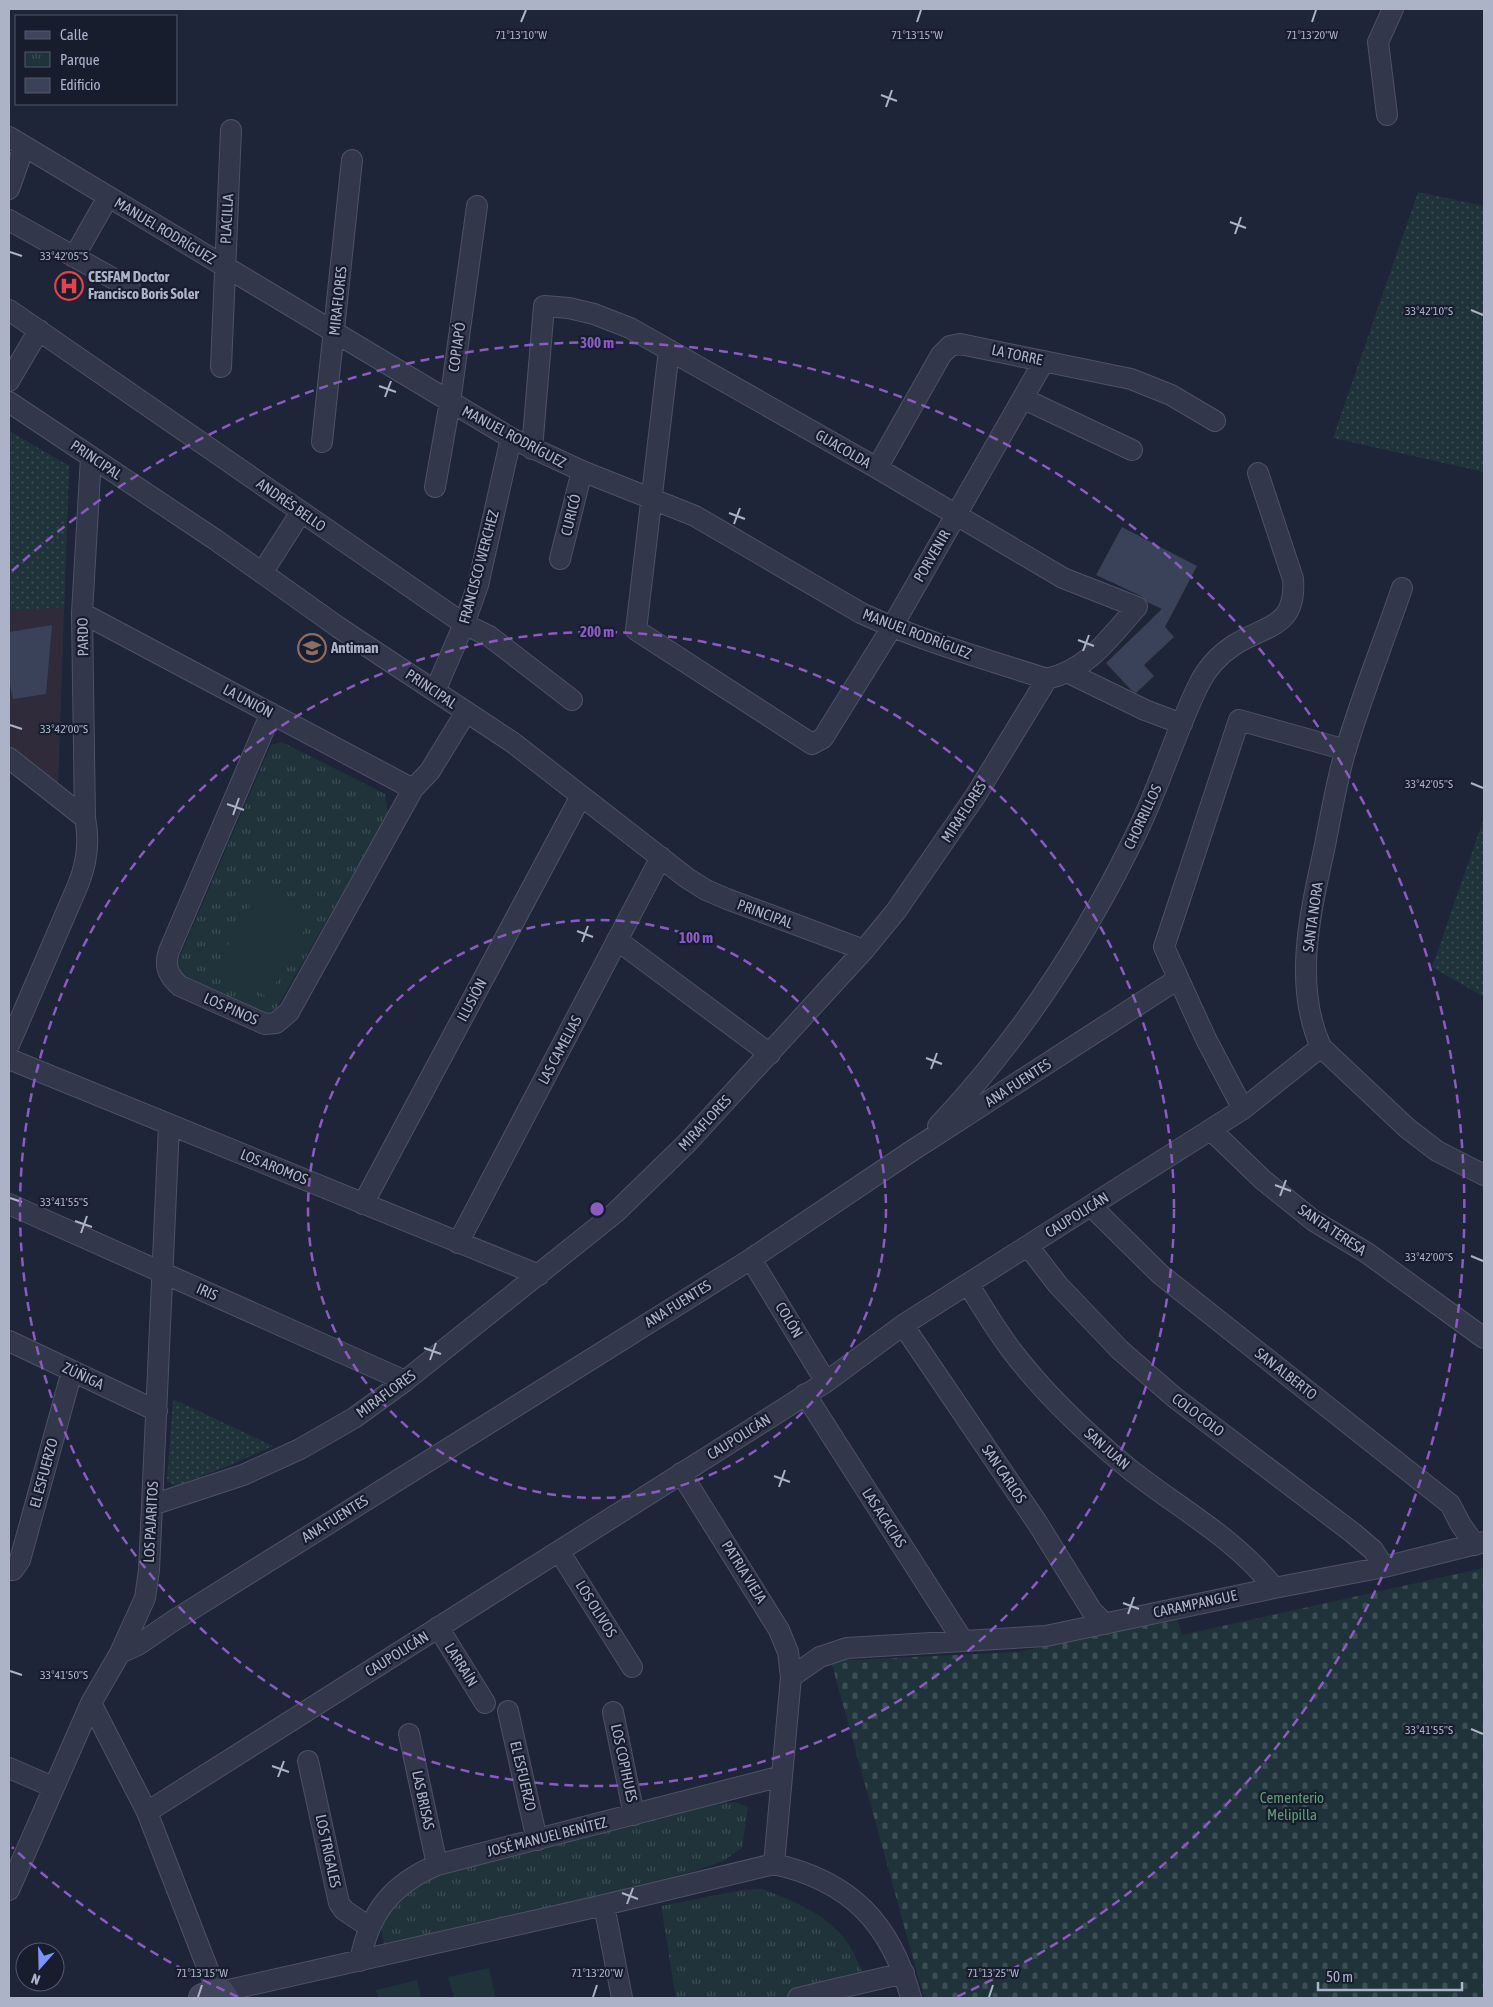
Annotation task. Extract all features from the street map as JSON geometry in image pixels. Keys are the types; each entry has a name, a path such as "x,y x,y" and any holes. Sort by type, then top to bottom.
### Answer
{"street":[{"path":"1387,115 1378,42 1393,9"},
{"name":"PLACILLA","path":"221,367 231,130"},
{"path":"9,189 17,142"},
{"name":"MANUEL RODRÍGUEZ","path":"17,142 510,438 582,471 681,509 708,522 861,613 892,627 1047,679"},
{"name":"MIRAFLORES","path":"322,442 352,160"},
{"path":"74,257 108,197"},
{"name":"COPIAPÓ","path":"436,487 450,402 477,206"},
{"path":"9,220 130,288"},
{"name":"GUACOLDA","path":"532,449 544,306 570,308 613,320 877,468 955,516 1063,578 1137,608 1090,660 1070,672"},
{"name":"ANDRÉS BELLO","path":"9,310 464,624 489,636 572,700"},
{"path":"9,380 39,330"},
{"name":"LA TORRE","path":"877,468 941,355 950,346 960,344 1131,379 1155,387 1215,421"},
{"path":"652,499 669,350"},
{"name":"PORVENIR","path":"652,499 636,630 812,744 823,738 892,627 1044,361"},
{"path":"1024,399 1132,450"},
{"name":"PRINCIPAL","path":"9,402 216,540 338,627 512,742 687,878 706,890 864,950"},
{"name":"FRANCISCO WERCHEZ","path":"435,691 464,624 486,554 510,438"},
{"name":"PARDO","path":"9,1045 83,872 88,846 85,818 82,613 91,457"},
{"name":"CURICÓ","path":"560,559 582,471"},
{"name":"CHORRILLOS","path":"913,1150 960,1102 1003,1051 1024,1024 1068,957 1107,891 1138,830 1200,683 1217,659 1235,645 1275,626 1288,611 1293,586 1291,571 1258,473"},
{"path":"262,573 302,512"},
{"name":"SANTA NORA","path":"1402,588 1346,750 1312,907 1307,944 1306,980 1309,1011 1314,1032 1321,1047 1407,1128 1437,1151 1484,1175"},
{"name":"LA UNIÓN","path":"82,613 413,789"},
{"path":"1047,679 1070,672 1128,702 1182,724"},
{"name":"MIRAFLORES","path":"152,1504 243,1475 293,1453 354,1418 405,1381 539,1275 615,1213 652,1179 770,1054 864,950 896,911 976,795 1047,679"},
{"name":"LOS PINOS","path":"271,713 167,957 168,972 180,986 265,1024 276,1023 286,1017 413,789 430,771 466,712"},
{"path":"1243,1109 1206,1039 1164,947 1239,720 1346,750"},
{"path":"9,758 85,818"},
{"name":"ILUSIÓN","path":"363,1204 581,796"},
{"name":"LAS CAMELIAS","path":"458,1243 661,857"},
{"path":"617,940 770,1054"},
{"name":"ANA FUENTES","path":"120,1654 138,1645 173,1621 751,1259 913,1150 1178,979"},
{"name":"CAUPOLICÁN","path":"147,1812 826,1382 903,1325 1243,1109 1321,1047"},
{"name":"LOS AROMOS","path":"9,1059 539,1275"},
{"name":"LOS PAJARITOS","path":"9,1890 91,1703 120,1654 140,1612 148,1584 169,1124"},
{"name":"SANTA TERESA","path":"1211,1130 1263,1180 1314,1221 1367,1254 1484,1338"},
{"name":"IRIS","path":"9,1204 405,1381"},
{"name":"SAN ALBERTO","path":"1091,1206 1162,1276 1450,1504 1461,1525 1480,1543"},
{"name":"COLO COLO","path":"1028,1246 1058,1285 1120,1350 1174,1397 1353,1532 1373,1550 1384,1567"},
{"name":"COLÓN","path":"751,1259 826,1382"},
{"name":"SAN JUAN","path":"968,1284 1012,1351 1074,1421 1128,1468 1236,1548 1260,1569 1274,1588"},
{"name":"SAN CARLOS","path":"903,1325 1038,1524 1092,1611 1105,1624"},
{"name":"ZÚÑIGA","path":"9,1341 156,1411"},
{"name":"EL ESFUERZO","path":"9,1570 13,1570 20,1560 72,1371"},
{"name":"LAS ACACIAS","path":"805,1394 964,1641"},
{"name":"PATRIA VIEJA","path":"681,1473 780,1630 788,1652 791,1677 774,1864"},
{"name":"CARAMPANGUE","path":"791,1677 820,1657 847,1648 1046,1636 1384,1567 1480,1543"},
{"name":"LOS OLIVOS","path":"559,1551 632,1667"},
{"path":"140,1612 173,1621"},
{"name":"LARRAÍN","path":"438,1627 485,1703"},
{"path":"91,1703 147,1812 209,1972 216,1996 360,1961 604,1906 774,1864 801,1871 818,1878 851,1899 877,1924 888,1939 904,1973 911,1998"},
{"name":"EL ESFUERZO","path":"508,1711 537,1840"},
{"name":"LOS COPIHUES","path":"613,1712 634,1815"},
{"name":"LAS BRISAS","path":"409,1734 437,1865"},
{"name":"LOS TRIGALES","path":"308,1761 339,1903 344,1910 369,1927"},
{"path":"9,1768 53,1788"},
{"name":"JOSÉ MANUEL BENÍTEZ","path":"360,1961 369,1927 381,1906 406,1881 437,1865 782,1776"},
{"path":"604,1906 622,1998"},
{"path":"798,1998 904,1973"}],"shaded area":[{"path":"9,431 69,466 58,789 9,749"}],"green space":[{"path":"1418,192 1484,206 1484,472 1333,438"},
{"path":"9,431 69,466 64,607 9,611"},
{"path":"282,742 385,794 388,813 276,1009 264,1016 179,976 178,961 271,745"},
{"path":"1484,818 1484,997 1432,967"},
{"path":"260,888 312,916 268,997 215,968"},
{"path":"173,1399 273,1446 176,1486 167,1481"},
{"name":"Cementerio Melipilla","path":"1484,1568 1484,1998 924,1998 831,1661 1019,1652 1176,1616 1182,1635"},
{"path":"724,1802 737,1803 748,1807 742,1848 723,1861 694,1871 566,1904 384,1944 380,1925 390,1907 406,1892 430,1879 518,1850"},
{"path":"762,1889 807,1908 828,1922 845,1939 857,1959 866,1981 784,1998 676,1998 661,1906 742,1890"},
{"path":"489,1968 496,1998 454,1998 448,1977"},
{"path":"417,1980 421,1998 378,1998 376,1990"}],"building":[{"path":"1122,527 1197,566 1165,627 1174,637 1144,665 1154,676 1136,693 1106,663 1162,609 1147,602 1141,596 1096,575"},
{"path":"52,625 46,694 13,699 9,679 9,632"}],"place":[{"name":"CESFAM Doctor Francisco Boris Soler","path":"69,286"},
{"name":"Antiman","path":"312,648"}]}
